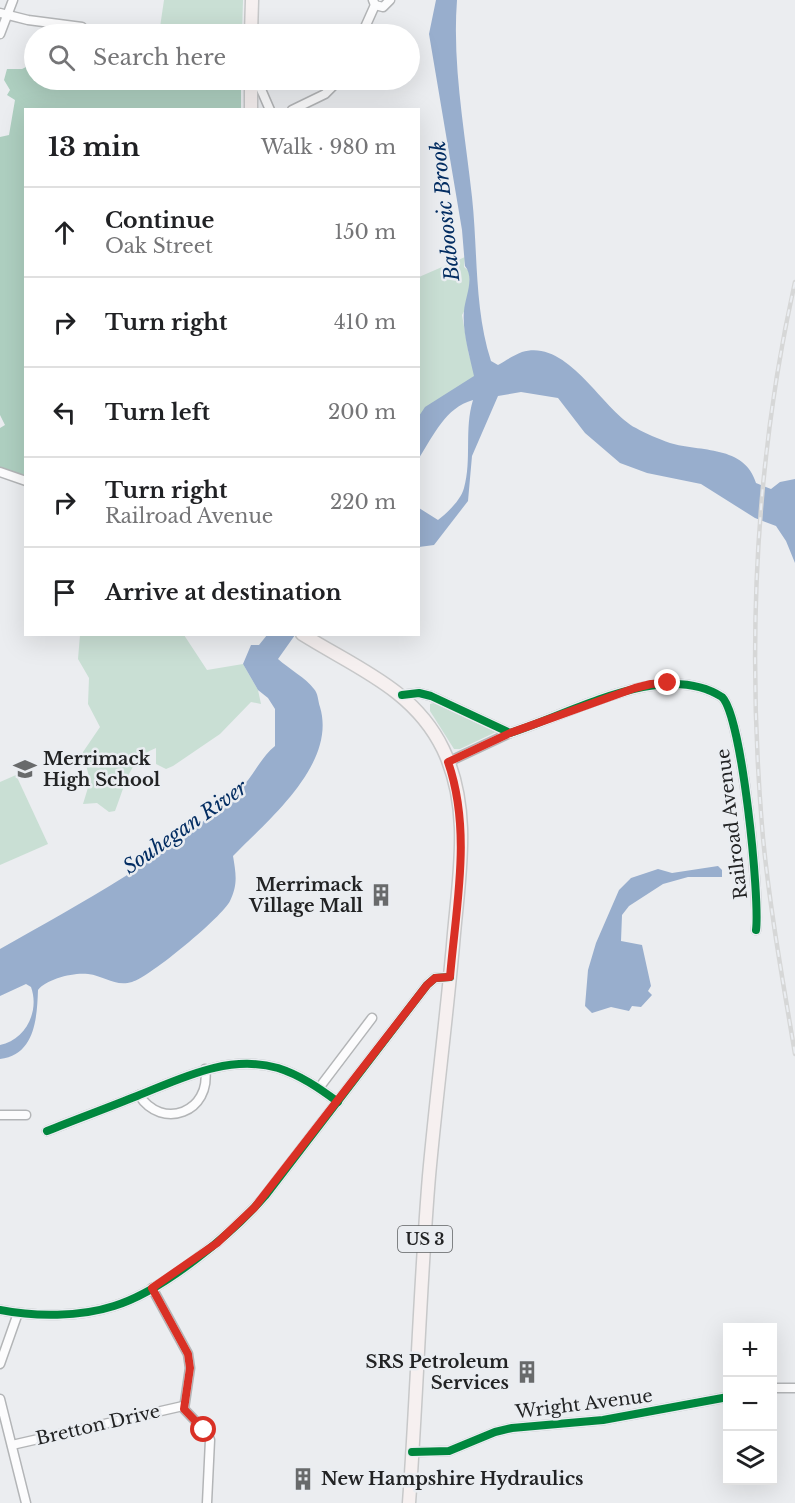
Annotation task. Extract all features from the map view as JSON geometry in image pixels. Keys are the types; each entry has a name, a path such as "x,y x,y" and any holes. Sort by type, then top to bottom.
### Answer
{"main road":[{"path":"251,24 252,0"},
{"path":"251,90 251,108"},
{"name":"US 3","path":"306,637 376,676 402,695 429,726 448,762 459,797 462,831 429,1180 409,1503"}],"street":[{"path":"0,34 4,14 13,0"},
{"path":"366,24 374,2 383,7 390,0"},
{"path":"4,14 64,24"},
{"path":"261,90 269,108"},
{"path":"296,108 329,90"},
{"path":"0,472 24,480"},
{"name":"Railroad Avenue","path":"448,762 510,733 651,684 698,687 722,697 732,718 740,761 755,885 756,930"},
{"path":"402,695 419,693 431,696 510,733"},
{"path":"0,1310 18,1313 95,1311 130,1301 217,1243 254,1208 427,985 435,978 450,977"},
{"path":"319,1088 372,1018"},
{"path":"47,1131 205,1069 224,1065 262,1065 295,1074 338,1102"},
{"path":"139,1095 146,1105 160,1113 184,1112 202,1096 206,1082 205,1069"},
{"path":"0,1115 26,1115"},
{"path":"152,1288 188,1354 189,1376 183,1406 189,1417 204,1430 210,1440 207,1503"},
{"path":"0,1364 18,1313"},
{"path":"777,1388 795,1388"},
{"name":"Wright Avenue","path":"412,1452 449,1451 495,1431 603,1420 723,1397"},
{"path":"0,1399 26,1503"},
{"name":"Bretton Drive","path":"12,1445 183,1406"}],"green space":[{"path":"164,0 243,0 242,24 160,24"},
{"path":"24,68 24,90 241,90 241,108 24,108 24,477 0,470 0,428 5,425 0,415 0,137 9,135 15,100 7,95 10,90 4,80 7,69"},
{"path":"465,257 464,267 469,271 471,299 462,315 469,355 476,375 420,423 420,277"},
{"path":"80,636 185,636 207,670 243,664 258,690 261,704 251,702 220,734 173,766 166,769 156,764 156,748 147,753 129,774 115,811 109,812 97,803 83,804 90,781 83,752 100,727 88,704 89,678 78,659"},
{"path":"434,703 496,730 496,732 460,749 454,749 430,711 430,704"},
{"path":"16,775 48,844 0,865 0,782"}],"water":[{"path":"436,0 457,0 456,49 472,197 479,300 491,361 498,365 522,352 539,351 554,355 584,378 610,407 636,428 670,443 732,456 750,471 756,483 771,489 780,482 795,479 795,563 786,541 776,526 755,518 701,484 647,473 620,463 585,433 558,398 521,392 498,396 472,456 468,501 434,545 420,547 420,509 438,520 453,506 462,493 468,467 469,422 473,400 455,409 441,423 420,456 420,414 425,407 474,376 464,327 469,276 465,266 462,230 429,34"},
{"path":"266,636 294,636 278,659 307,681 315,691 323,728 318,749 309,770 296,789 264,826 233,856 236,879 230,901 225,909 185,945 154,969 132,982 120,983 82,974 61,977 42,986 38,990 35,1023 27,1043 12,1056 0,1059 0,1045 17,1037 28,1023 32,1015 33,996 31,987 26,984 0,996 0,949 125,876 186,835 240,789 275,746 275,709 268,698 258,690 243,664 251,645 259,645"},
{"path":"718,866 722,870 722,877 688,877 663,884 629,906 622,915 621,941 642,945 651,986 648,991 652,995 641,1007 632,1006 629,1011 611,1007 592,1013 585,1006 588,970 596,943 619,890 631,878 658,869 672,873"}],"railway":[{"path":"795,282 770,420 763,489 755,629 755,698 763,838 773,919 795,1054"}],"cycle path":[{"path":"402,695 419,693 431,696 510,733 588,703 645,687 673,684 698,687 722,697 729,711 743,771 755,883 756,930"},
{"path":"0,1310 57,1315 101,1310 133,1299 154,1288 196,1260 216,1244 265,1196 427,985 435,978 450,977"},
{"path":"47,1131 188,1076 223,1066 241,1064 259,1064 294,1074 338,1102"},
{"path":"412,1452 449,1451 495,1432 512,1428 603,1420 723,1398"}],"place":[{"name":"Merrimack High School","path":"25,769"},
{"name":"Merrimack Village Mall","path":"381,895"},
{"name":"SRS Petroleum Services","path":"527,1372"},
{"name":"New Hampshire Hydraulics","path":"303,1479"}],"route":[{"path":"204,1430 189,1417 184,1409 190,1368 188,1354 152,1288 217,1243 254,1208 431,980 450,977 462,831 459,797 448,762 510,733 635,688 668,683"}],"water label":[{"name":"Baboosic Brook","path":"445,211"},
{"name":"Souhegan River","path":"185,827"}]}
